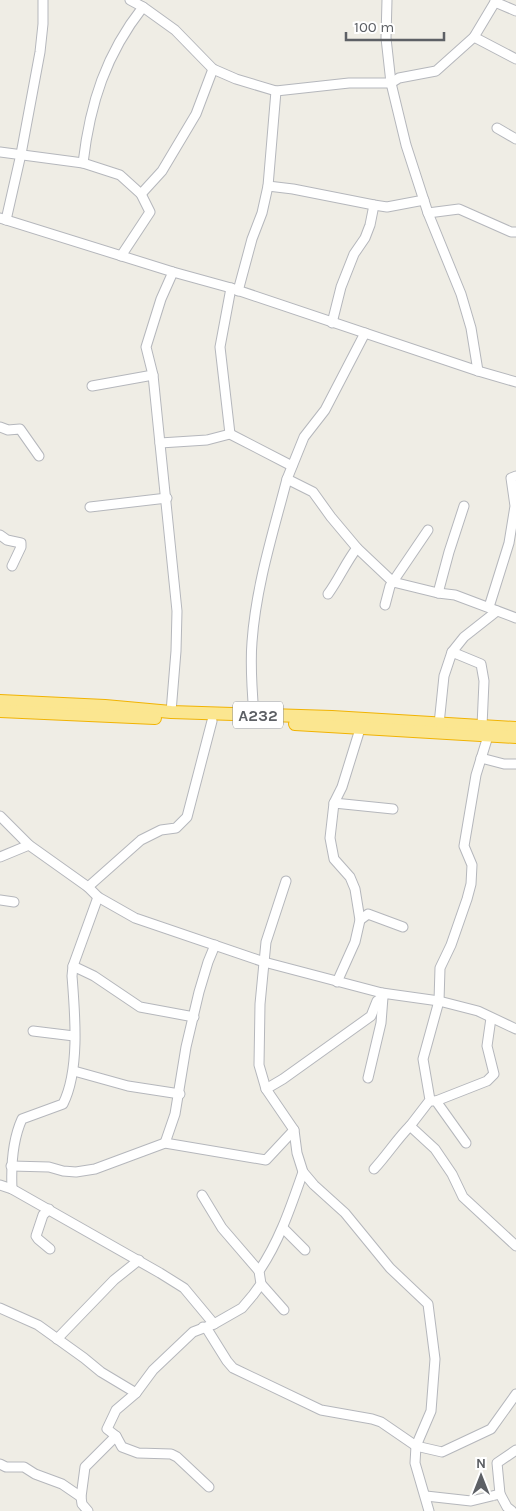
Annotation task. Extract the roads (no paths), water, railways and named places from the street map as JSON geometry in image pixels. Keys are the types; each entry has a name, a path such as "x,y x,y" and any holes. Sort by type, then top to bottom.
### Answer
{"highway":[{"name":"A232","path":"0,701 78,704 171,712 332,717 439,724 516,737"},
{"name":"A232","path":"0,711 360,728 485,731 516,728"}],"street":[{"path":"43,0 40,52 21,154 3,219 234,289 332,323 516,382"},
{"path":"130,0 175,30 213,69 236,79 276,91 321,85 391,83 399,78 436,71 474,37 495,1 516,11"},
{"path":"387,0 386,38 391,83 406,145 428,213 461,294 471,328 478,371"},
{"path":"82,163 90,117 100,80 130,23 143,7"},
{"path":"474,37 516,59"},
{"path":"141,194 162,171 196,114 213,69"},
{"path":"230,434 220,347 234,289 262,213 268,186 276,91"},
{"path":"497,128 516,139"},
{"path":"0,152 82,163 120,175 141,194 150,212 121,256"},
{"path":"268,186 293,189 374,206 387,207 424,200"},
{"path":"332,323 341,287 354,254 365,238 374,206"},
{"path":"428,213 459,209 511,232 516,232"},
{"path":"171,712 177,610 153,375 146,348 161,299 173,272"},
{"path":"254,715 251,680 252,643 256,610 262,572 286,479 304,437 326,410 365,333"},
{"path":"92,386 153,375"},
{"path":"0,426 8,430 20,429 38,456"},
{"path":"160,443 207,440 230,434 292,466"},
{"path":"439,724 444,676 452,652 464,637 493,609 509,543 515,506 511,478 516,476"},
{"path":"286,479 313,492 357,548 393,582 455,596 516,618"},
{"path":"90,507 167,498"},
{"path":"438,593 464,506"},
{"path":"385,605 390,586 428,530"},
{"path":"0,535 7,540 21,542 21,547 12,566"},
{"path":"328,594 357,548"},
{"path":"452,652 481,664 484,681 485,731 464,846 472,865 471,884 451,945 440,968 438,1001 423,1059 433,1101 466,1143"},
{"path":"88,888 142,840 161,830 176,828 187,816 212,721"},
{"path":"337,982 355,942 360,920 355,888 350,878 334,859 330,838 334,803 342,787 360,728"},
{"path":"481,758 504,764 516,764"},
{"path":"334,803 393,809"},
{"path":"0,816 29,845 88,888 98,898 135,918 215,945 230,952 382,995 438,1001 478,1011 516,1029"},
{"path":"0,857 29,845"},
{"path":"286,881 266,942 260,1004 259,1065 266,1089 294,1130 303,1172 314,1185 345,1213 390,1268 428,1304 435,1359 431,1411 416,1446 415,1463 429,1511"},
{"path":"12,1189 11,1166 18,1127 22,1119 62,1104 67,1095 74,1071 73,966 98,898"},
{"path":"0,900 14,902"},
{"path":"360,920 368,914 403,926"},
{"path":"165,1144 176,1114 186,1047 208,962 215,945"},
{"path":"73,966 94,976 140,1007 194,1018"},
{"path":"266,1089 371,1016 377,1000 382,995"},
{"path":"368,1078 381,1023 382,995"},
{"path":"374,1169 389,1152 394,1141 433,1101 487,1081 494,1074 487,1046 491,1018"},
{"path":"33,1031 74,1036"},
{"path":"74,1071 128,1086 180,1094"},
{"path":"410,1126 435,1149 452,1174 463,1197 516,1244"},
{"path":"11,1166 49,1167 62,1171 76,1172 94,1169 165,1144 266,1160 294,1130"},
{"path":"259,1270 270,1254 283,1228 303,1172"},
{"path":"0,1185 12,1189 49,1209 184,1288 214,1324"},
{"path":"202,1195 222,1228 259,1270 261,1284 284,1310"},
{"path":"49,1209 43,1215 36,1236 50,1249"},
{"path":"283,1228 305,1250"},
{"path":"57,1339 114,1280 139,1260"},
{"path":"209,1487 171,1454 138,1453 122,1446 116,1436 107,1429 116,1410 136,1393 153,1370 193,1332 214,1324 242,1308 261,1284"},
{"path":"0,1308 38,1325 100,1372 136,1393"},
{"path":"203,1327 207,1329 226,1361 233,1368 321,1410 381,1422 416,1446 442,1452 491,1428 516,1394"},
{"path":"88,1511 82,1504 81,1497 85,1467 116,1436"},
{"path":"512,1511 507,1507 500,1494 498,1463 516,1450"},
{"path":"0,1464 6,1467 24,1468 62,1484 81,1497"},
{"path":"426,1496 471,1501 500,1494"}]}
